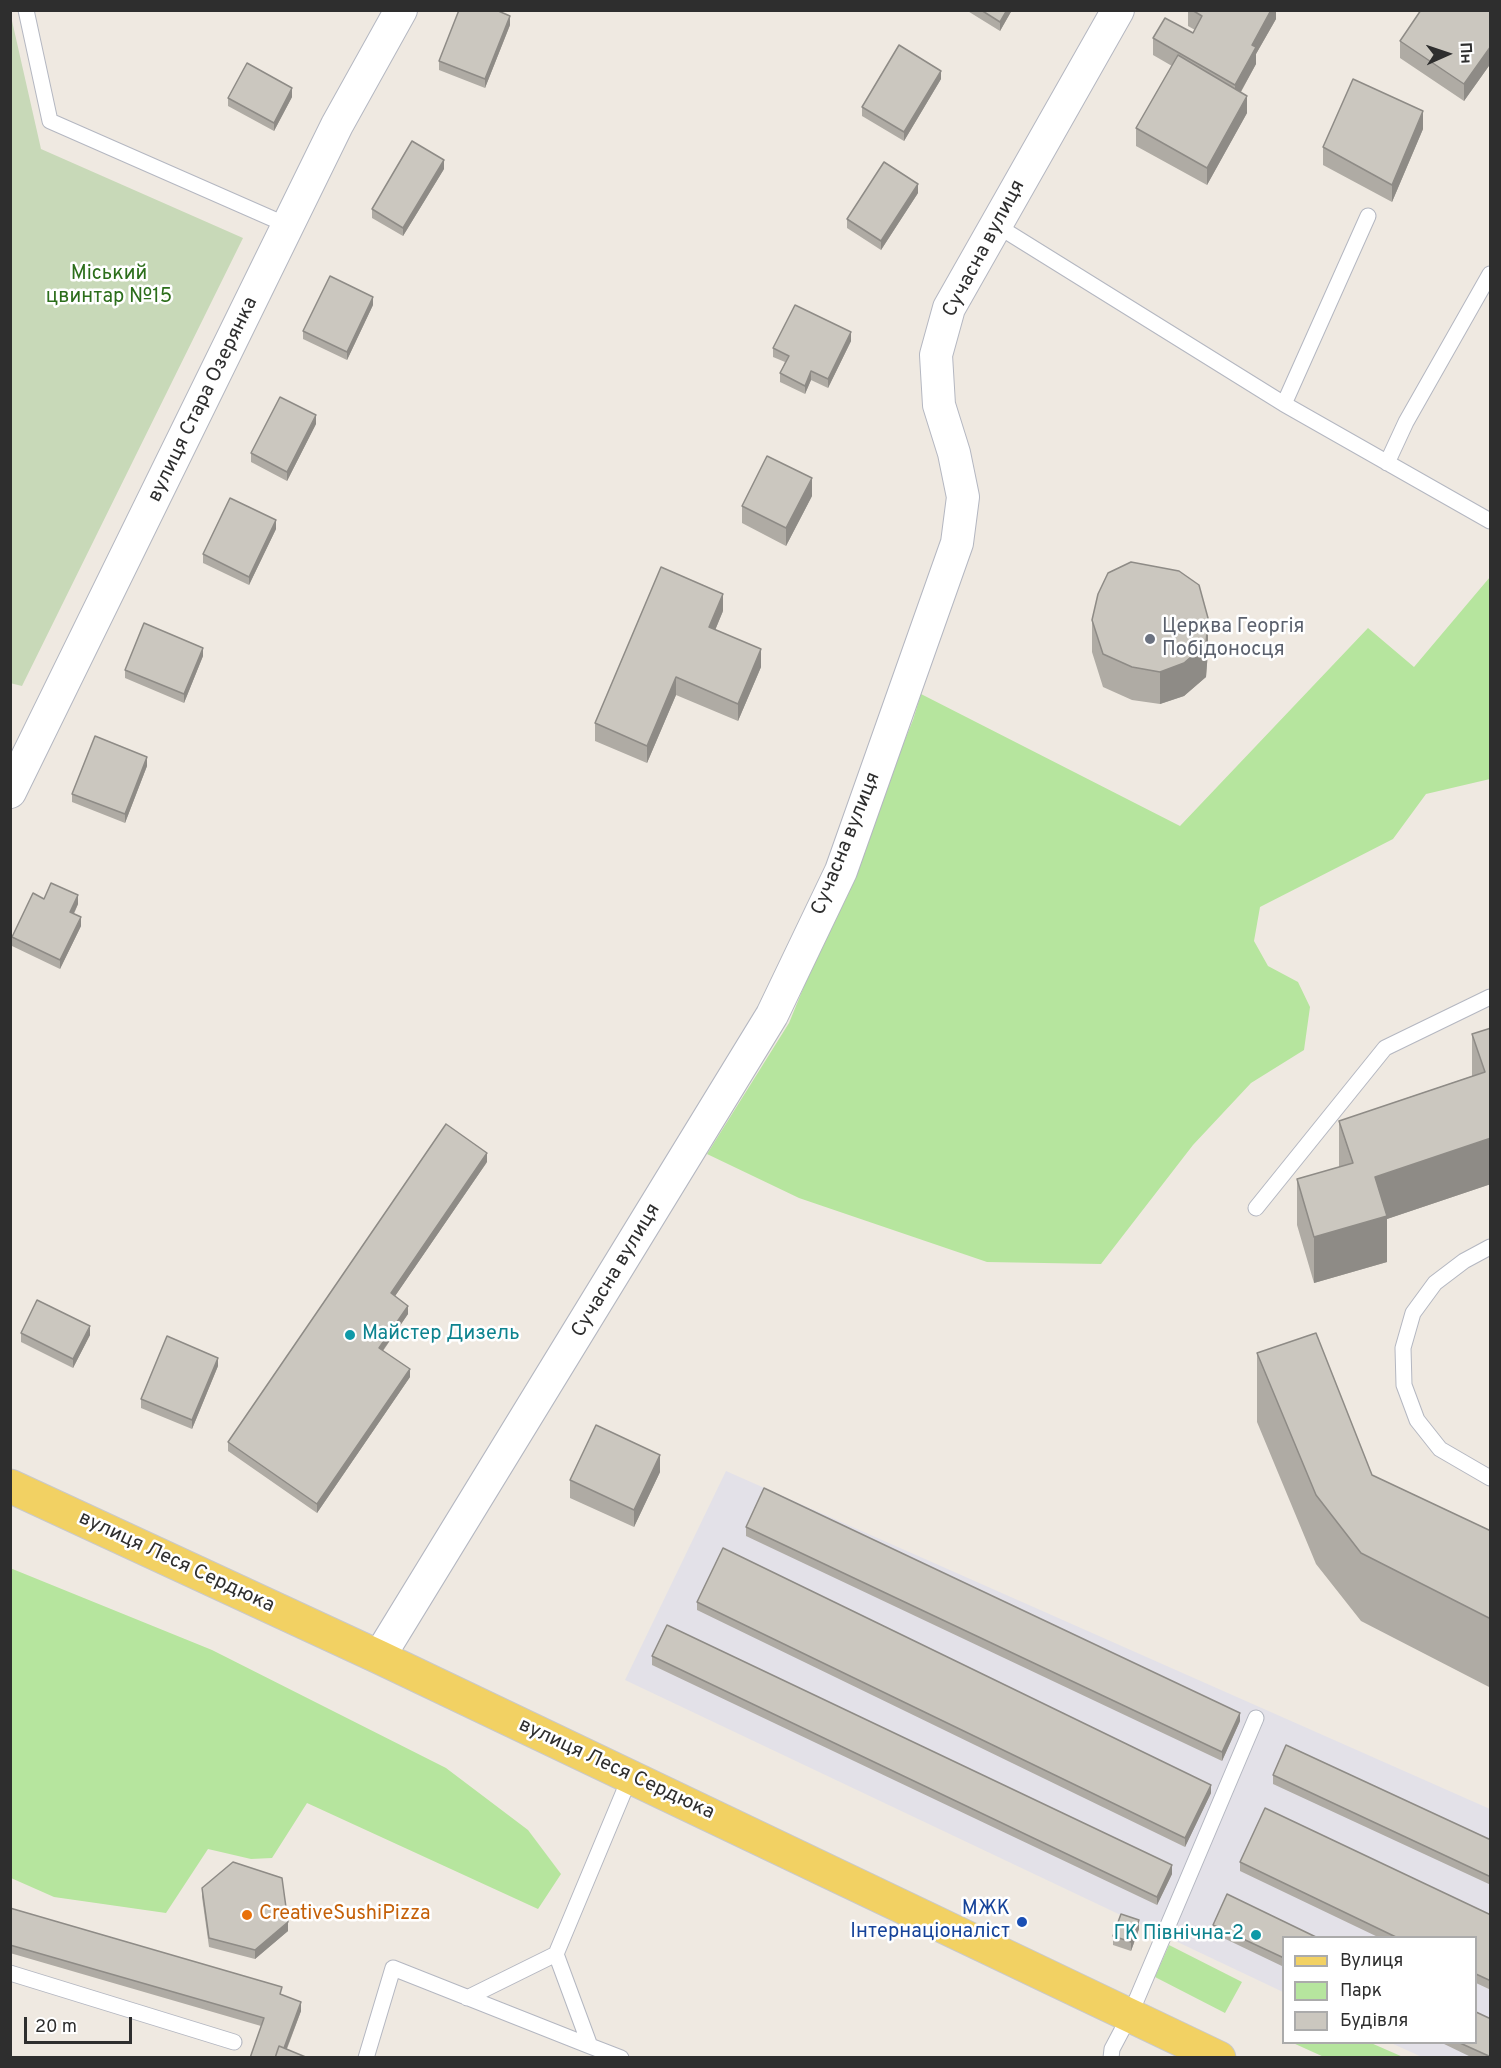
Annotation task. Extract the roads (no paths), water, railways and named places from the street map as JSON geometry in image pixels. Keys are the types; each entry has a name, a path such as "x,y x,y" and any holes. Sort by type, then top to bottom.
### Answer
{"main road":[{"name":"вулиця Леся Сердюка","path":"10,1486 379,1657 1219,2058"}],"street":[{"name":"вулиця Стара Озерянка","path":"10,792 338,125 401,10"},
{"name":"Сучасна вулиця","path":"379,1657 772,1015 842,871 957,543 963,497 954,453 939,405 936,355 949,308 1118,10"}],"lane":[{"path":"26,10 50,121 289,226"},
{"path":"1284,404 1368,216"},
{"path":"996,225 1284,404 1491,521"},
{"path":"1387,463 1406,422 1491,274"},
{"path":"1256,1208 1384,1048 1491,997"},
{"path":"1491,1247 1464,1261 1435,1283 1413,1313 1403,1348 1404,1385 1417,1420 1440,1449 1470,1469 1491,1478"},
{"path":"1097,2058 1112,2053 1131,2015 1257,1718"},
{"path":"467,1998 556,1954 630,1777"},
{"path":"556,1954 591,2046"},
{"path":"366,2058 393,1968 621,2058"},
{"path":"10,1973 234,2042"}],"place":[{"name":"Церква Георгія Побідоносця","path":"1150,639"},
{"name":"Майстер Дизель","path":"350,1335"},
{"name":"CreativeSushiPizza","path":"247,1915"},
{"name":"МЖК Інтернаціоналіст","path":"1022,1922"},
{"name":"ГК Північна-2","path":"1256,1935"}],"park label":[{"name":"Міський цвинтар №15","path":"109,286"}]}
